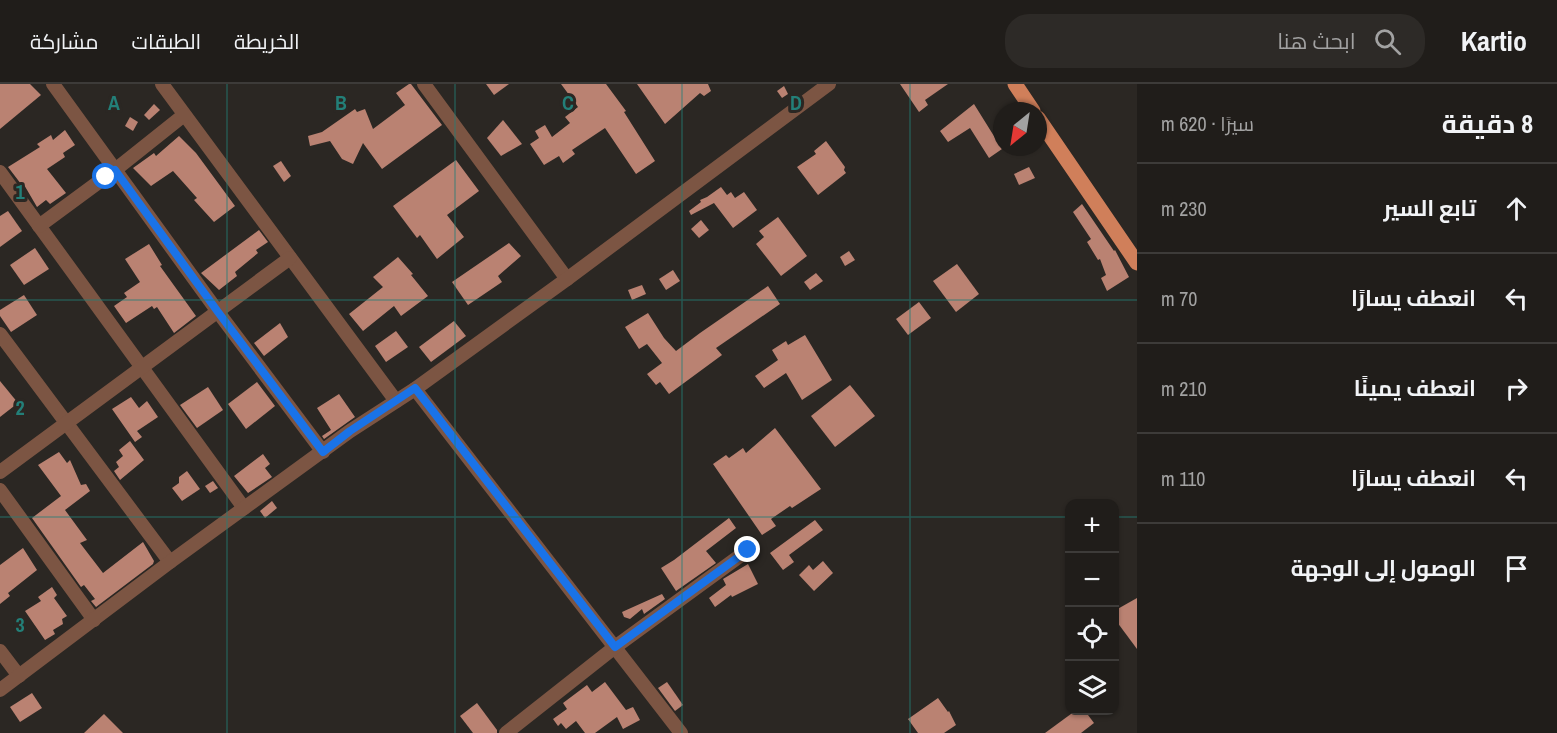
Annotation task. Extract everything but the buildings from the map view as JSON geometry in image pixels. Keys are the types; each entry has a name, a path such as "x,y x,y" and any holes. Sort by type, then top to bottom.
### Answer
{"main road":[{"path":"1015,84 1027,102"},
{"path":"1047,131 1137,263"}],"street":[{"path":"53,84 218,312 323,452"},
{"path":"162,84 396,401"},
{"path":"424,84 567,279"},
{"path":"0,690 170,562 350,431 415,388 567,279 830,84"},
{"path":"39,226 184,115"},
{"path":"0,172 244,508"},
{"path":"0,472 290,258"},
{"path":"0,334 170,562"},
{"path":"415,388 681,733"},
{"path":"0,490 94,620"},
{"path":"506,733 615,647 748,550"},
{"path":"0,651 18,676"}],"route":[{"path":"106,177 115,170 323,452 350,431 415,388 615,647 748,550"}]}
